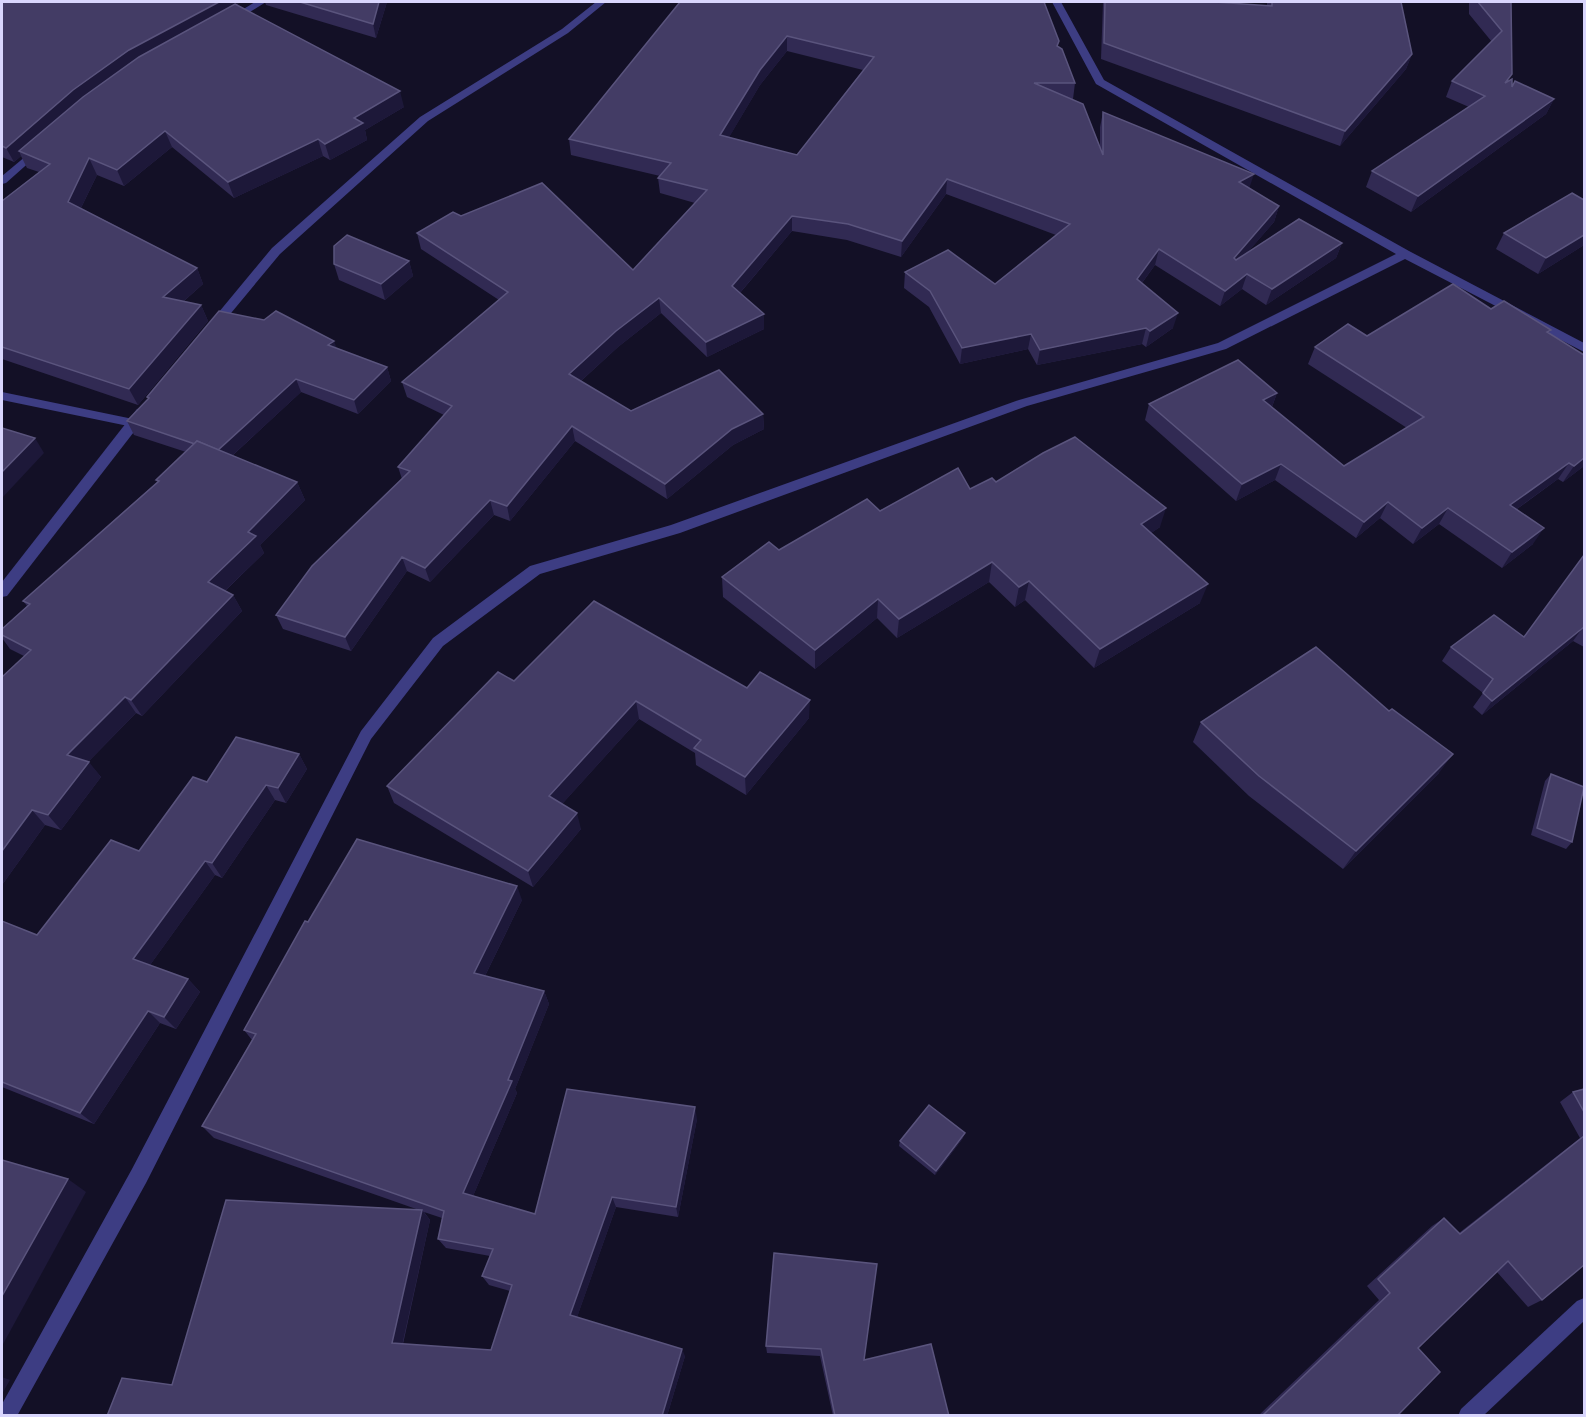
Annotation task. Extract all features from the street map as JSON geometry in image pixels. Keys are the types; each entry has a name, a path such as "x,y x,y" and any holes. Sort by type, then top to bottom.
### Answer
{"street":[{"path":"220,26 261,2"},
{"path":"208,332 276,251 424,118 565,31 601,2"},
{"path":"1056,2 1100,82 1405,254 1584,348"},
{"path":"2,181 43,145"},
{"path":"6,1416 139,1176 366,735 438,642 535,570 675,529 1023,404 1222,346 1405,254"},
{"path":"2,396 134,423"},
{"path":"2,592 148,405"},
{"path":"1468,1416 1584,1308"}],"building":[{"path":"2,2 219,2 129,50 73,90 6,148 2,146"},
{"path":"300,2 379,2 373,24"},
{"path":"680,2 1044,2 1059,41 1057,46 1062,49 1075,83 1034,83 1083,104 1103,155 1103,112 1254,174 1239,182 1279,206 1234,258 1236,260 1299,219 1342,243 1272,289 1247,274 1225,291 1159,249 1137,279 1178,313 1150,331 1146,328 1040,350 1031,334 962,348 930,291 905,272 948,250 995,284 1070,224 947,179 902,241 848,224 792,216 732,286 764,314 706,342 659,298 616,331 569,374 631,411 719,370 763,414 732,429 665,484 572,426 507,506 490,500 425,568 402,557 345,637 276,615 312,566 410,471 398,467 452,406 402,382 508,292 417,233 453,212 461,216 542,183 633,270 707,190 658,178 671,163 569,139","holes":["787,36 874,57 797,155 720,135 760,70"]},
{"path":"1105,2 1215,2 1272,6 1272,2 1401,2 1412,54 1345,131 1104,43"},
{"path":"1478,2 1511,2 1512,74 1505,83 1512,79 1512,87 1515,81 1554,99 1418,196 1372,171 1485,96 1452,81 1502,31"},
{"path":"235,4 400,91 354,118 363,123 325,144 318,139 228,182 165,131 117,170 89,158 68,202 197,268 163,297 201,305 129,389 2,347 2,201 50,164 19,151 83,97 139,57"},
{"path":"1572,193 1584,200 1584,235 1546,258 1504,233"},
{"path":"347,235 409,261 381,284 334,264 334,246"},
{"path":"1453,284 1491,309 1504,301 1551,330 1547,332 1584,355 1584,458 1574,466 1569,463 1510,505 1544,528 1512,552 1448,508 1422,528 1388,502 1364,522 1281,464 1242,484 1149,404 1238,360 1277,393 1263,400 1344,466 1424,417 1315,347 1348,324 1367,336"},
{"path":"219,311 264,320 276,311 334,341 328,345 387,367 354,400 296,379 218,450 197,441 195,444 127,421 149,398 147,397"},
{"path":"2,428 35,438 2,472"},
{"path":"1075,437 1166,508 1141,524 1208,584 1100,649 1029,581 1019,587 992,562 899,619 878,599 815,650 722,577 769,542 779,550 867,499 880,511 958,468 970,489 992,478 996,482 1043,453"},
{"path":"197,441 297,482 248,532 256,536 208,582 233,595 131,700 125,697 67,755 89,762 48,815 32,810 2,851 2,677 31,650 2,635 2,629 30,604 23,601 159,481 156,480"},
{"path":"1584,555 1584,627 1492,701 1483,693 1493,679 1451,647 1494,615 1524,637"},
{"path":"594,601 747,688 760,672 810,700 745,777 694,748 701,740 636,701 549,796 577,813 528,871 387,786 498,672 514,681"},
{"path":"1316,647 1389,711 1392,709 1453,754 1356,851 1259,776 1201,722"},
{"path":"236,737 299,754 278,788 266,785 212,863 205,861 133,959 188,979 164,1017 148,1011 80,1113 2,1082 2,921 37,935 111,840 139,851 193,777 207,782"},
{"path":"1551,774 1584,787 1572,842 1537,828"},
{"path":"357,839 517,886 474,973 544,991 508,1080 512,1081 463,1193 535,1214 567,1089 695,1107 676,1207 612,1197 570,1315 682,1349 662,1416 107,1416 122,1378 172,1385 226,1200 422,1210 392,1343 491,1350 512,1285 482,1276 493,1249 438,1239 444,1211 202,1126 256,1034 244,1030 305,921 308,922"},
{"path":"1584,1089 1584,1112 1573,1092"},
{"path":"929,1105 965,1133 936,1171 900,1141"},
{"path":"1584,1136 1584,1265 1542,1300 1508,1261 1418,1348 1440,1372 1397,1416 1262,1416 1390,1293 1378,1279 1444,1218 1460,1234"},
{"path":"2,1160 68,1179 2,1296"},
{"path":"774,1253 877,1264 864,1360 931,1344 949,1416 835,1416 821,1349 766,1346"}]}
